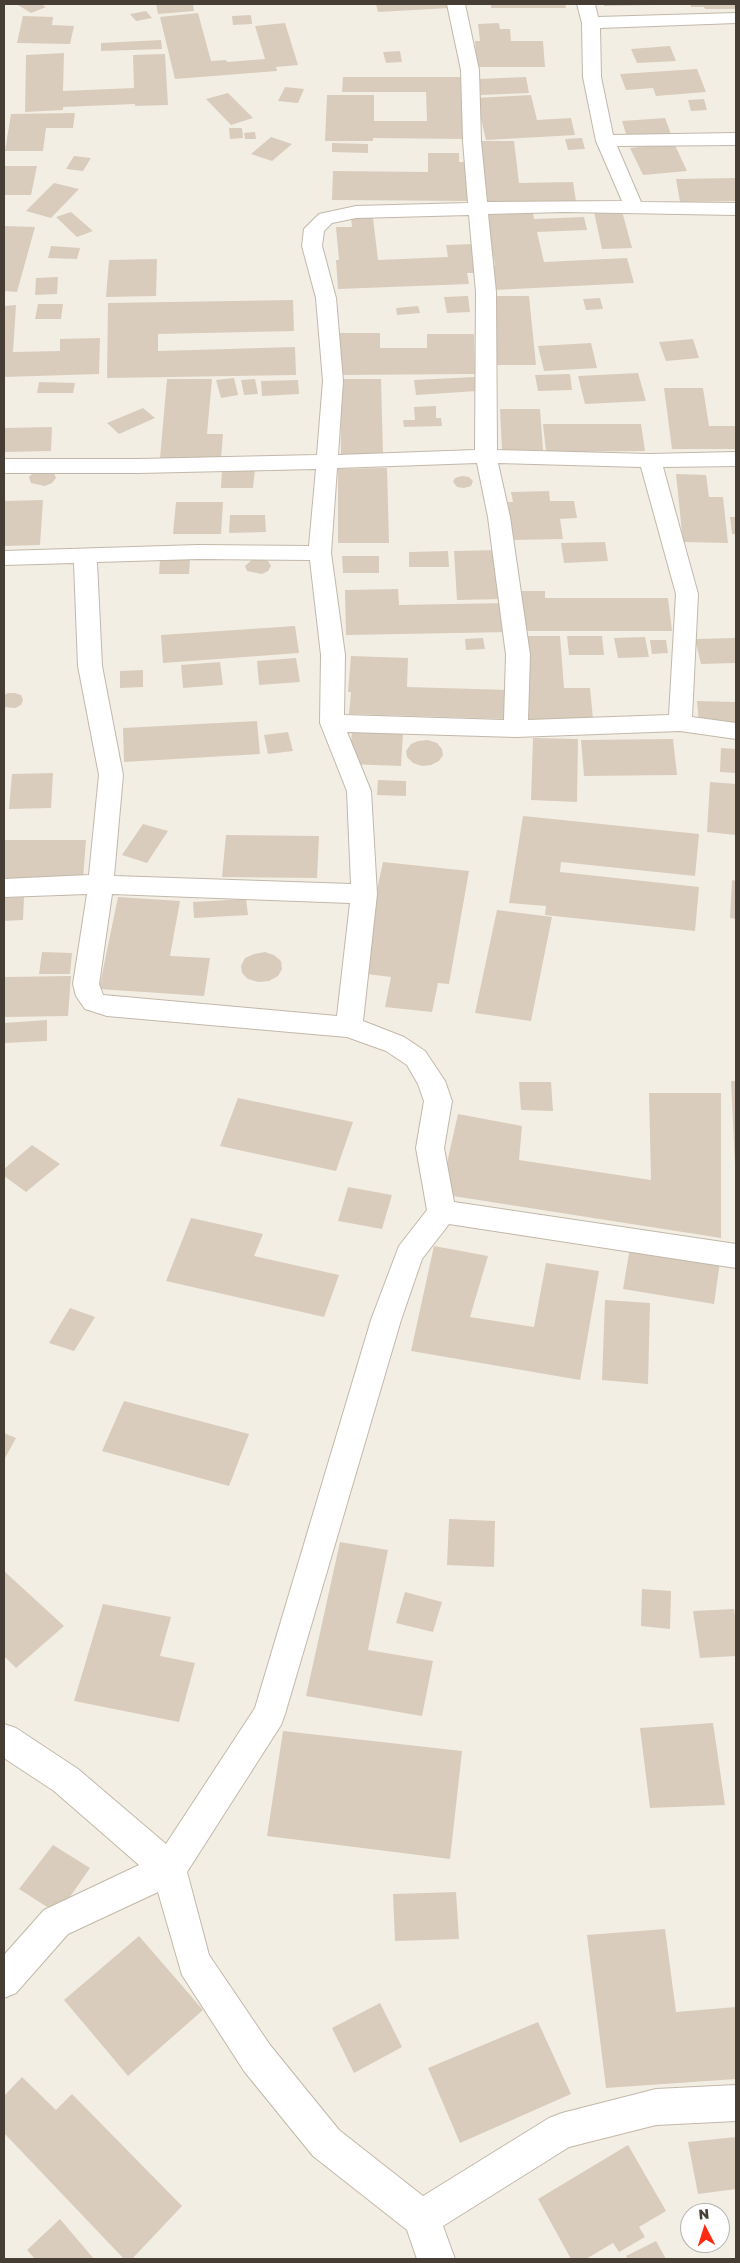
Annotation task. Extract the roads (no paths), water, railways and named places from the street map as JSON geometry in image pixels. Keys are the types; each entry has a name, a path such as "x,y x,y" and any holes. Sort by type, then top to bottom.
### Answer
{"street":[{"path":"456,4 470,70 472,141 486,292 486,456 499,517 518,655 516,729"},
{"path":"586,4 591,23 592,77 605,141 634,207"},
{"path":"591,23 736,18"},
{"path":"605,141 736,139"},
{"path":"349,1027 364,894 360,791 332,723 333,655 320,553 333,381 326,298 312,246 314,229 326,218 356,212 479,207 736,209"},
{"path":"4,466 76,467 328,462 486,456 650,460 736,459"},
{"path":"650,460 688,594 680,723"},
{"path":"4,558 198,552 320,553"},
{"path":"4,1981 56,1922 168,1869 269,1714 386,1320 409,1254 442,1212 430,1148 438,1100 431,1081 416,1058 395,1044 349,1027 107,1006 94,1002 89,996 86,984 101,884 111,775 90,666 86,555"},
{"path":"332,723 516,729 680,723 736,731"},
{"path":"4,888 101,884 215,890 364,894"},
{"path":"442,1212 736,1256"},
{"path":"4,1739 66,1780 168,1869 194,1963 257,2058 326,2143 421,2218 436,2259"},
{"path":"421,2218 562,2131 656,2107 736,2103"}]}
